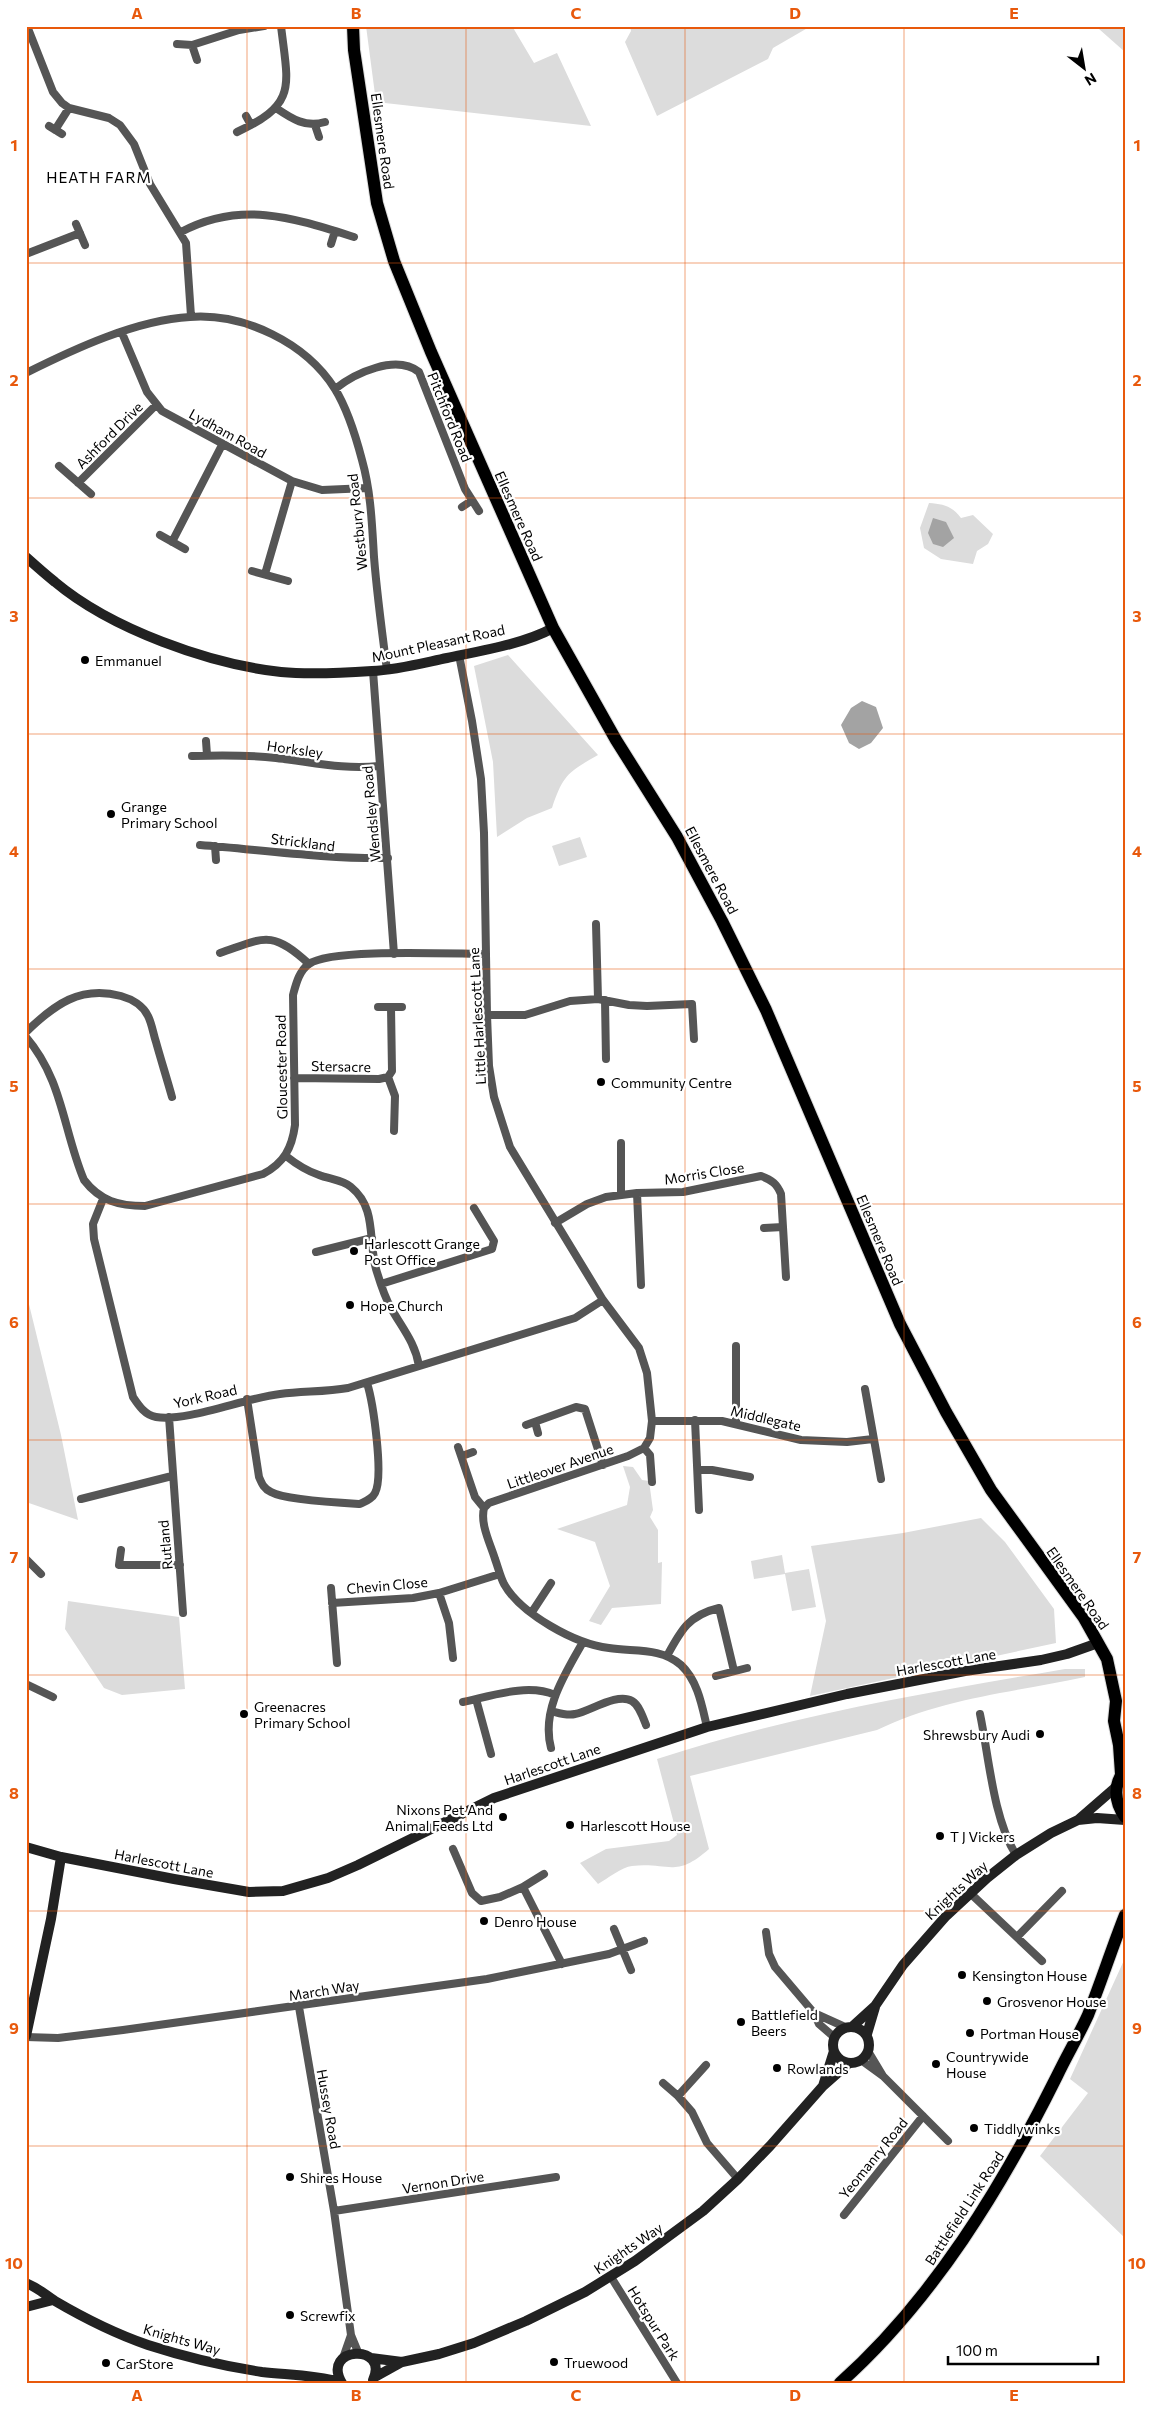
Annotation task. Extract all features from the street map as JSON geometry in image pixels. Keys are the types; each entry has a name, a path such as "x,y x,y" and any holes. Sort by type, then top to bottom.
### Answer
{"main road":[{"name":"Ellesmere Road","path":"353,26 354,50 377,203 394,262 430,352 553,628 616,740 678,837 766,1010 900,1324 946,1412 991,1490 1084,1618 1098,1643 1112,1675 1116,1700 1114,1721 1123,1772"},
{"name":"Ellesmere Road","path":"1116,1700 1125,1713"},
{"path":"1123,1772 1116,1787 1116,1799 1125,1818"},
{"name":"Battlefield Link Road","path":"840,2383 860,2365 933,2281 1004,2176 1031,2128 1088,2015 1125,1915"}],"street":[{"path":"26,26 53,92 69,108 109,118 120,125 134,144 150,184 181,232 188,254 191,316"},
{"path":"177,44 192,45 239,30 264,26"},
{"path":"237,132 266,117 282,100 286,83 281,26"},
{"path":"192,45 197,60"},
{"path":"55,130 69,108"},
{"path":"276,108 301,122 315,125 325,122"},
{"path":"246,116 251,125"},
{"path":"315,125 319,137"},
{"path":"181,232 194,225 239,214 288,217 354,237"},
{"path":"76,224 85,245"},
{"path":"331,244 334,231"},
{"path":"26,254 80,233"},
{"name":"Westbury Road","path":"26,373 56,358 122,333 154,323 191,316 231,320 275,334 312,362 335,389 357,442 368,488 387,670"},
{"name":"Lydham Road","path":"122,333 147,392 162,411 292,481 322,490 368,488"},
{"name":"Pitchford Road","path":"335,389 355,376 372,370 403,364 419,372 471,501 479,512"},
{"name":"Ashford Drive","path":"78,483 156,405"},
{"path":"172,542 222,445"},
{"name":"Ashford Drive","path":"59,466 91,494"},
{"path":"264,574 292,481"},
{"path":"462,507 471,501"},
{"path":"160,535 185,549"},
{"name":"Mount Pleasant Road","path":"26,557 55,583 121,624 182,648 231,662 282,672 387,670 459,656 537,636 553,628"},
{"path":"252,571 288,581"},
{"name":"Little Harlescott Lane","path":"459,656 481,779 484,833 486,1016 489,1066 500,1120 510,1147 555,1223 603,1300 639,1348 647,1373 652,1421 650,1438 644,1448"},
{"name":"Wendsley Road","path":"373,671 394,954"},
{"path":"206,741 207,756"},
{"name":"Horksley","path":"192,756 276,758 355,768 379,766"},
{"name":"Strickland","path":"200,845 256,848 342,859 388,858"},
{"path":"215,846 216,860"},
{"path":"596,924 606,1060"},
{"path":"220,953 250,942 272,939 291,948 309,964 334,956 486,954"},
{"name":"Gloucester Road","path":"286,1156 293,1139 294,1125 293,994 296,981 309,964"},
{"path":"26,1032 45,1014 64,1001 84,994 106,992 125,998 138,1004 147,1014 172,1097"},
{"path":"486,1016 525,1014 570,1001 601,1000 629,1005 692,1004 694,1039"},
{"path":"378,1007 402,1007"},
{"name":"Stersacre","path":"294,1078 371,1080 388,1077 392,1071 391,1007"},
{"path":"26,1037 42,1058 59,1094 84,1180 92,1191 103,1199 130,1206 163,1202 263,1174 276,1167 286,1156 299,1166 351,1187 363,1200 370,1215 375,1266 391,1309 410,1337 416,1350 419,1366"},
{"name":"Stersacre","path":"388,1077 395,1096 394,1131"},
{"path":"620,1143 621,1194"},
{"name":"Morris Close","path":"555,1223 587,1204 621,1194 683,1192 762,1176 777,1186 781,1194 786,1277"},
{"path":"637,1192 641,1285"},
{"name":"York Road","path":"103,1199 93,1224 94,1239 133,1397 145,1412 155,1417 187,1415 247,1399 279,1394 330,1392 367,1383 575,1318 603,1300"},
{"path":"381,1284 492,1250 494,1241 474,1208"},
{"path":"764,1228 783,1227"},
{"path":"316,1252 372,1238"},
{"path":"736,1346 736,1423"},
{"path":"247,1399 259,1478 264,1488 281,1496 360,1504 369,1500 376,1492 378,1480 375,1421 367,1383"},
{"path":"865,1388 881,1479"},
{"path":"526,1424 576,1406 585,1409 603,1464"},
{"name":"Rutland","path":"169,1417 182,1613"},
{"path":"695,1420 698,1510"},
{"name":"Middlegate","path":"652,1421 695,1420 736,1423 801,1440 847,1442 873,1439"},
{"path":"535,1422 538,1433"},
{"path":"458,1447 476,1498 484,1508 482,1520 500,1574 511,1593 532,1612 555,1628 583,1642 609,1648 650,1651 667,1656 681,1665 692,1678 707,1727"},
{"path":"644,1448 650,1455 652,1482"},
{"name":"Littleover Avenue","path":"484,1508 489,1503 628,1456 644,1448"},
{"path":"462,1456 473,1452"},
{"path":"698,1470 712,1470 750,1477"},
{"path":"80,1499 172,1476"},
{"path":"117,1574 122,1550"},
{"path":"26,1559 41,1574"},
{"path":"119,1565 180,1565"},
{"name":"Chevin Close","path":"332,1603 413,1598 439,1593 500,1574"},
{"path":"532,1612 551,1583"},
{"name":"Chevin Close","path":"331,1588 337,1663"},
{"path":"439,1593 452,1638 453,1658"},
{"path":"667,1656 680,1632 691,1620 702,1612 719,1608 734,1672"},
{"path":"551,1748 548,1735 555,1695 583,1642"},
{"name":"Harlescott Lane","path":"26,1846 61,1857 249,1892 283,1890 328,1878 358,1866 494,1798 707,1727 847,1694 965,1671 1041,1660 1067,1654 1098,1643"},
{"path":"716,1676 747,1668"},
{"path":"26,1684 52,1697"},
{"path":"463,1702 538,1690 555,1695"},
{"path":"476,1699 491,1754"},
{"path":"551,1711 574,1715 604,1703 626,1699 632,1701 638,1707 646,1724"},
{"path":"980,1714 1001,1822 1016,1855"},
{"name":"Knights Way","path":"823,2086 834,2051 834,2037 875,2006 923,1941 970,1893 1016,1855 1051,1833 1078,1820 1116,1787"},
{"name":"Knights Way","path":"1078,1820 1125,1818"},
{"path":"453,1849 472,1893 481,1901 490,1900 523,1887 544,1874"},
{"path":"26,2037 51,1919 61,1857"},
{"path":"523,1887 562,1964"},
{"path":"1017,1937 1062,1891"},
{"path":"970,1893 1042,1961"},
{"path":"614,1929 631,1970"},
{"path":"766,1932 769,1954 774,1967 814,2013 819,2024 834,2037"},
{"name":"March Way","path":"26,2037 58,2038 299,2007 487,1979 592,1959 623,1950 644,1941"},
{"name":"Knights Way","path":"868,2051 870,2043 866,2034 875,2006"},
{"name":"Hussey Road","path":"299,2007 334,2211 351,2335 358,2352"},
{"path":"814,2013 866,2034"},
{"path":"834,2051 840,2059 849,2063"},
{"path":"861,2060 868,2051"},
{"name":"Yeomanry Road","path":"868,2051 883,2076"},
{"name":"Knights Way","path":"358,2352 371,2358 402,2362 439,2354 499,2333 564,2303 611,2277 666,2240 738,2179 823,2086 849,2063 861,2060"},
{"name":"Yeomanry Road","path":"861,2060 883,2076 948,2141"},
{"path":"678,2096 706,2065"},
{"path":"663,2083 678,2096 696,2118 707,2143 738,2179"},
{"name":"Yeomanry Road","path":"844,2214 922,2116"},
{"name":"Vernon Drive","path":"334,2211 556,2177"},
{"name":"Hotspur Park","path":"611,2277 677,2383"},
{"name":"Knights Way","path":"26,2283 40,2289 53,2300 106,2328 146,2345 208,2362 288,2375 313,2375 342,2382 338,2368 313,2375"},
{"path":"26,2307 53,2300"},
{"name":"Hussey Road","path":"343,2358 351,2335"},
{"path":"338,2368 343,2358 348,2354 358,2352"},
{"name":"Knights Way","path":"371,2358 375,2364 373,2380"},
{"name":"Knights Way","path":"373,2380 402,2362"}],"shaded area":[{"path":"366,26 512,26 534,63 557,53 591,126 376,102"},
{"path":"630,26 811,26 773,48 768,59 657,116 625,42 631,31"},
{"path":"1094,26 1125,26 1125,52 1099,29"},
{"path":"929,503 947,506 961,518 973,515 993,534 988,544 977,551 973,564 941,559 924,548 920,528"},
{"path":"933,518 946,522 954,538 943,547 933,544 928,533"},
{"path":"508,655 598,755 573,771 563,781 552,808 527,818 497,837 493,762 474,666"},
{"path":"862,701 876,707 883,728 871,743 859,749 849,743 841,725 851,708"},
{"path":"580,837 587,857 559,866 552,846"},
{"path":"26,1292 61,1435 78,1520 26,1502"},
{"path":"623,1466 633,1467 642,1480 649,1481 653,1510 650,1517 658,1530 658,1563 662,1562 661,1604 612,1608 601,1625 589,1621 610,1586 595,1542 557,1529 627,1505 630,1487"},
{"path":"981,1518 1005,1542 1054,1609 1056,1643 810,1696 826,1621 811,1546 903,1533"},
{"path":"782,1555 785,1573 809,1569 816,1607 792,1611 785,1574 754,1579 751,1561"},
{"path":"68,1601 179,1617 185,1689 122,1695 104,1688 65,1629"},
{"path":"1065,1669 1085,1669 1085,1677 953,1703 927,1710 877,1730 690,1776 709,1849 688,1864 679,1867 632,1866 619,1871 598,1884 580,1863 606,1849 669,1841 677,1835 657,1759 757,1730 859,1706"},
{"path":"1125,1958 1125,2238 1040,2156 1088,2093 1070,2079"}],"place":[{"name":"Emmanuel","path":"85,660"},
{"name":"Grange Primary School","path":"111,814"},
{"name":"Community Centre","path":"601,1082"},
{"name":"Harlescott Grange Post Office","path":"354,1251"},
{"name":"Hope Church","path":"350,1305"},
{"name":"Greenacres Primary School","path":"244,1714"},
{"name":"Shrewsbury Audi","path":"1040,1734"},
{"name":"Nixons Pet And Animal Feeds Ltd","path":"503,1817"},
{"name":"Harlescott House","path":"570,1825"},
{"name":"T J Vickers","path":"940,1836"},
{"name":"Denro House","path":"484,1921"},
{"name":"Kensington House","path":"962,1975"},
{"name":"Grosvenor House","path":"987,2001"},
{"name":"Battlefield Beers","path":"741,2022"},
{"name":"Portman House","path":"970,2033"},
{"name":"Countrywide House","path":"936,2064"},
{"name":"Rowlands","path":"777,2068"},
{"name":"Tiddlywinks","path":"974,2128"},
{"name":"Shires House","path":"290,2177"},
{"name":"Screwfix","path":"290,2315"},
{"name":"Truewood","path":"554,2362"},
{"name":"CarStore","path":"106,2363"}],"district":[{"name":"HEATH FARM","path":"99,177"}]}
